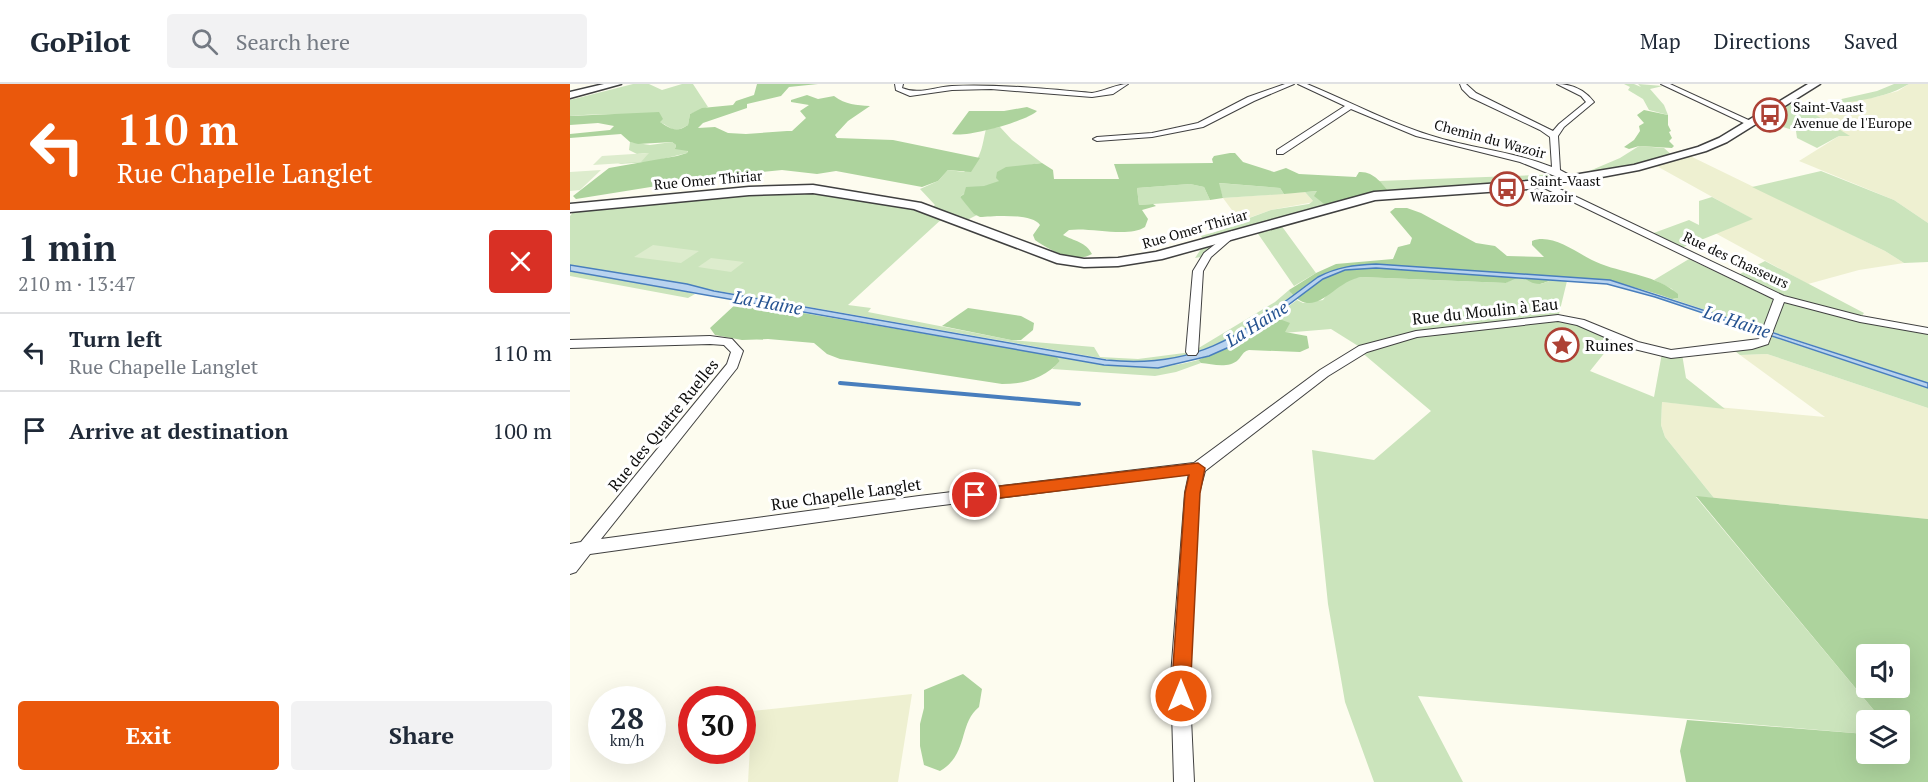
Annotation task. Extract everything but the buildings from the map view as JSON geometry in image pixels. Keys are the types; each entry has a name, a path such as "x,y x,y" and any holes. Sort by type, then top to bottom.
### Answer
{"street":[{"path":"570,95 616,84"},
{"path":"899,84 898,89 907,94 992,87 1092,95 1110,92 1125,84"},
{"path":"1097,139 1152,135 1200,125 1257,96 1291,84"},
{"name":"Chemin du Wazoir","path":"1301,84 1434,139 1509,156 1556,171 1572,180"},
{"path":"1463,84 1464,88 1473,95 1543,128 1554,136"},
{"path":"1556,171 1554,136 1563,123 1590,102 1586,95 1560,84"},
{"path":"1664,84 1751,123"},
{"name":"Rue Omer Thiriar","path":"570,208 768,189 822,190 917,206 1047,256 1084,263 1137,260 1374,196 1543,184 1635,168 1702,149 1724,140 1815,84"},
{"path":"1280,152 1352,105"},
{"name":"Rue des Chasseurs","path":"1543,184 1780,298 1860,319 1928,331"},
{"path":"1192,352 1197,319 1196,272 1207,256 1232,234"},
{"name":"Rue du Moulin à Eau","path":"1198,468 1336,366 1363,349 1402,337 1558,318 1580,322 1644,348 1671,354 1760,343 1768,332 1780,298"},
{"name":"Rue des Quatre Ruelles","path":"570,344 710,340 728,342 737,351 733,365 577,549 570,567"},
{"path":"1184,782 1180,676 1192,493 1198,468"},
{"name":"Rue Chapelle Langlet","path":"577,549 920,502 1198,468"}],"green space":[{"path":"633,84 649,84 662,90 682,84 693,84 708,107 690,114 688,125 675,130 659,122 626,115 570,116 570,100"},
{"path":"757,84 818,84 789,87 781,96 747,104 747,108 703,123 698,128 715,127 728,133 746,134 792,131 806,118 800,111 809,105 791,102 791,100 807,95 818,99 834,96 847,103 870,106 848,121 835,135 837,138 893,140 980,158 971,172 948,170 938,181 922,187 836,171 817,174 782,170 719,176 576,199 573,196 609,168 677,156 688,151 675,149 676,145 672,142 638,144 630,142 621,134 570,138 570,134 610,130 614,126 598,123 570,125 570,116 659,112 663,119 660,122 671,128 680,129 688,125 690,114 702,108 733,105 736,101 754,95"},
{"path":"1624,84 1641,87 1638,84 1663,86 1650,89 1664,105 1668,115 1649,110 1643,99 1628,90 1630,87"},
{"path":"1894,84 1909,84 1884,95 1806,109 1850,136 1839,136 1817,148 1797,138 1796,131 1756,119 1780,105 1815,105 1877,91"},
{"path":"1909,84 1928,84 1928,223 1894,200 1799,161 1839,136 1849,136 1805,109 1876,97 1898,91"},
{"path":"1027,107 1037,111 996,128 970,134 952,134 969,111 1004,111"},
{"path":"1644,110 1668,115 1668,125 1671,131 1669,132 1672,138 1669,141 1674,146 1672,148 1639,146 1629,149 1624,147 1634,140 1640,131 1639,126 1644,123 1637,115"},
{"path":"1000,127 1012,140 1042,163 1026,166 1002,180 964,194 960,197 977,215 961,223 944,217 848,305 871,308 868,312 1011,340 1094,347 1100,357 1138,359 1192,352 1275,302 1289,290 1293,296 1233,337 1196,354 1151,362 1123,362 570,265 570,216 577,207 798,189 928,210 935,205 920,189 938,181 948,170 964,172 978,158 986,129"},
{"path":"630,142 650,145 672,142 676,145 675,148 688,150 687,153 650,162 618,164 648,153 637,154 629,150"},
{"path":"1639,146 1664,148 1674,157 1656,163 1587,172 1620,158"},
{"path":"649,153 641,162 593,165 602,156"},
{"path":"1235,153 1243,162 1274,172 1286,168 1299,174 1356,177 1359,172 1364,172 1377,179 1391,194 1328,207 1314,196 1317,191 1284,194 1280,188 1219,183 1223,198 1210,200 1204,187 1190,184 1137,188 1139,205 1153,204 1156,206 1142,210 1148,219 1145,227 1129,232 1078,229 1069,230 1063,235 1083,244 1089,250 1092,254 1085,257 1070,257 1047,248 1035,240 1033,235 1040,225 1036,221 1012,216 980,217 974,214 960,197 964,194 966,187 984,186 999,181 996,178 997,172 1006,167 1042,163 1053,170 1054,179 1119,179 1114,164 1213,163 1214,156"},
{"path":"1686,154 1885,251 1904,263 1859,270 1808,284 1715,233 1752,219 1653,164"},
{"path":"601,170 580,190 570,191 570,172"},
{"path":"1821,171 1894,200 1928,223 1928,262 1904,263 1885,251 1752,187"},
{"path":"1562,174 1572,180 1391,194 1379,181"},
{"path":"1218,183 1280,188 1284,194 1223,198"},
{"path":"1190,184 1204,187 1210,200 1139,205 1137,188"},
{"path":"1318,191 1328,207 1278,221 1316,273 1294,286 1254,228 1232,234 1207,256 1195,258 1201,249 1197,244 1204,242 1201,236 1271,210 1309,204 1313,201 1305,192"},
{"path":"1305,192 1314,202 1271,210 1240,221 1223,198"},
{"path":"1712,197 1753,219 1681,248 1651,234 1689,220 1699,225 1699,201"},
{"path":"1395,208 1407,208 1421,213 1476,243 1495,246 1507,256 1544,257 1532,245 1532,241 1540,239 1558,242 1593,261 1660,283 1678,294 1678,298 1672,299 1628,286 1585,279 1552,280 1540,284 1522,278 1506,283 1361,277 1351,280 1316,302 1308,303 1299,300 1290,292 1289,290 1316,273 1336,264 1393,259 1398,247 1410,244 1412,238 1390,212"},
{"path":"653,245 699,251 681,263 634,257"},
{"path":"711,258 744,262 731,272 698,267"},
{"path":"1689,259 1764,295 1779,298 1738,275 1765,261 1864,313 1860,318 1928,331 1928,383 1672,299 1678,298 1672,289 1654,280"},
{"path":"570,271 695,294 688,298 570,276"},
{"path":"1361,277 1506,283 1514,277 1526,278 1541,284 1552,280 1567,281 1558,318 1613,336 1602,349 1606,351 1590,371 1654,397 1662,353 1682,354 1686,378 1725,409 1662,402 1661,425 1665,437 1714,498 1696,497 1856,689 1856,698 1864,698 1874,710 1856,710 1856,733 1418,696 1463,782 1374,782 1345,702 1328,604 1312,450 1374,460 1431,411 1360,351 1363,349 1331,329 1283,333 1280,317 1274,317 1297,300 1303,303 1323,300 1340,284"},
{"path":"738,302 1056,356 1060,361 1048,372 1034,379 1002,384 840,359 827,354 814,343 768,339 742,340 715,335 710,328"},
{"path":"968,308 1021,316 1034,323 1033,330 1021,340 1011,340 942,326"},
{"path":"1274,317 1290,323 1285,332 1307,336 1309,348 1300,352 1249,350 1234,363 1225,365 1201,363 1198,360 1236,344"},
{"path":"1767,335 1928,388 1928,408 1767,354 1740,355 1731,348 1752,345"},
{"path":"1767,354 1928,408 1928,519 1714,498 1665,437 1661,425 1662,402 1825,417 1740,355"},
{"path":"1056,356 1127,367 1162,367 1198,360 1201,363 1176,372 1155,376 1052,369 1060,361"},
{"path":"1696,496 1928,519 1928,782 1686,782 1680,751 1687,720 1856,733 1856,764 1910,764 1910,710 1874,710 1864,698 1910,698 1910,644 1856,644 1856,689"},
{"path":"963,674 982,689 979,707 968,722 960,748 949,764 940,771 924,765 920,746 924,690"},
{"path":"912,694 898,782 748,782 749,764 756,764 756,711"}],"water":[{"name":"La Haine","path":"1376,264 1610,280 1928,383 1928,388 1655,297 1607,284 1376,268 1345,270 1323,279 1236,344 1209,356 1158,368 1104,365 570,271 570,265 1106,360 1140,362 1169,359 1221,342 1268,314 1318,277 1346,267"}],"waterway":[{"path":"840,383 1079,404"}],"place":[{"name":"Saint-Vaast Avenue de l'Europe","path":"1770,115"},
{"name":"Saint-Vaast Wazoir","path":"1507,189"},
{"name":"Ruines","path":"1562,345"}],"route":[{"path":"975,495 1198,468 1193,481 1192,493 1180,676 1181,696"}]}
